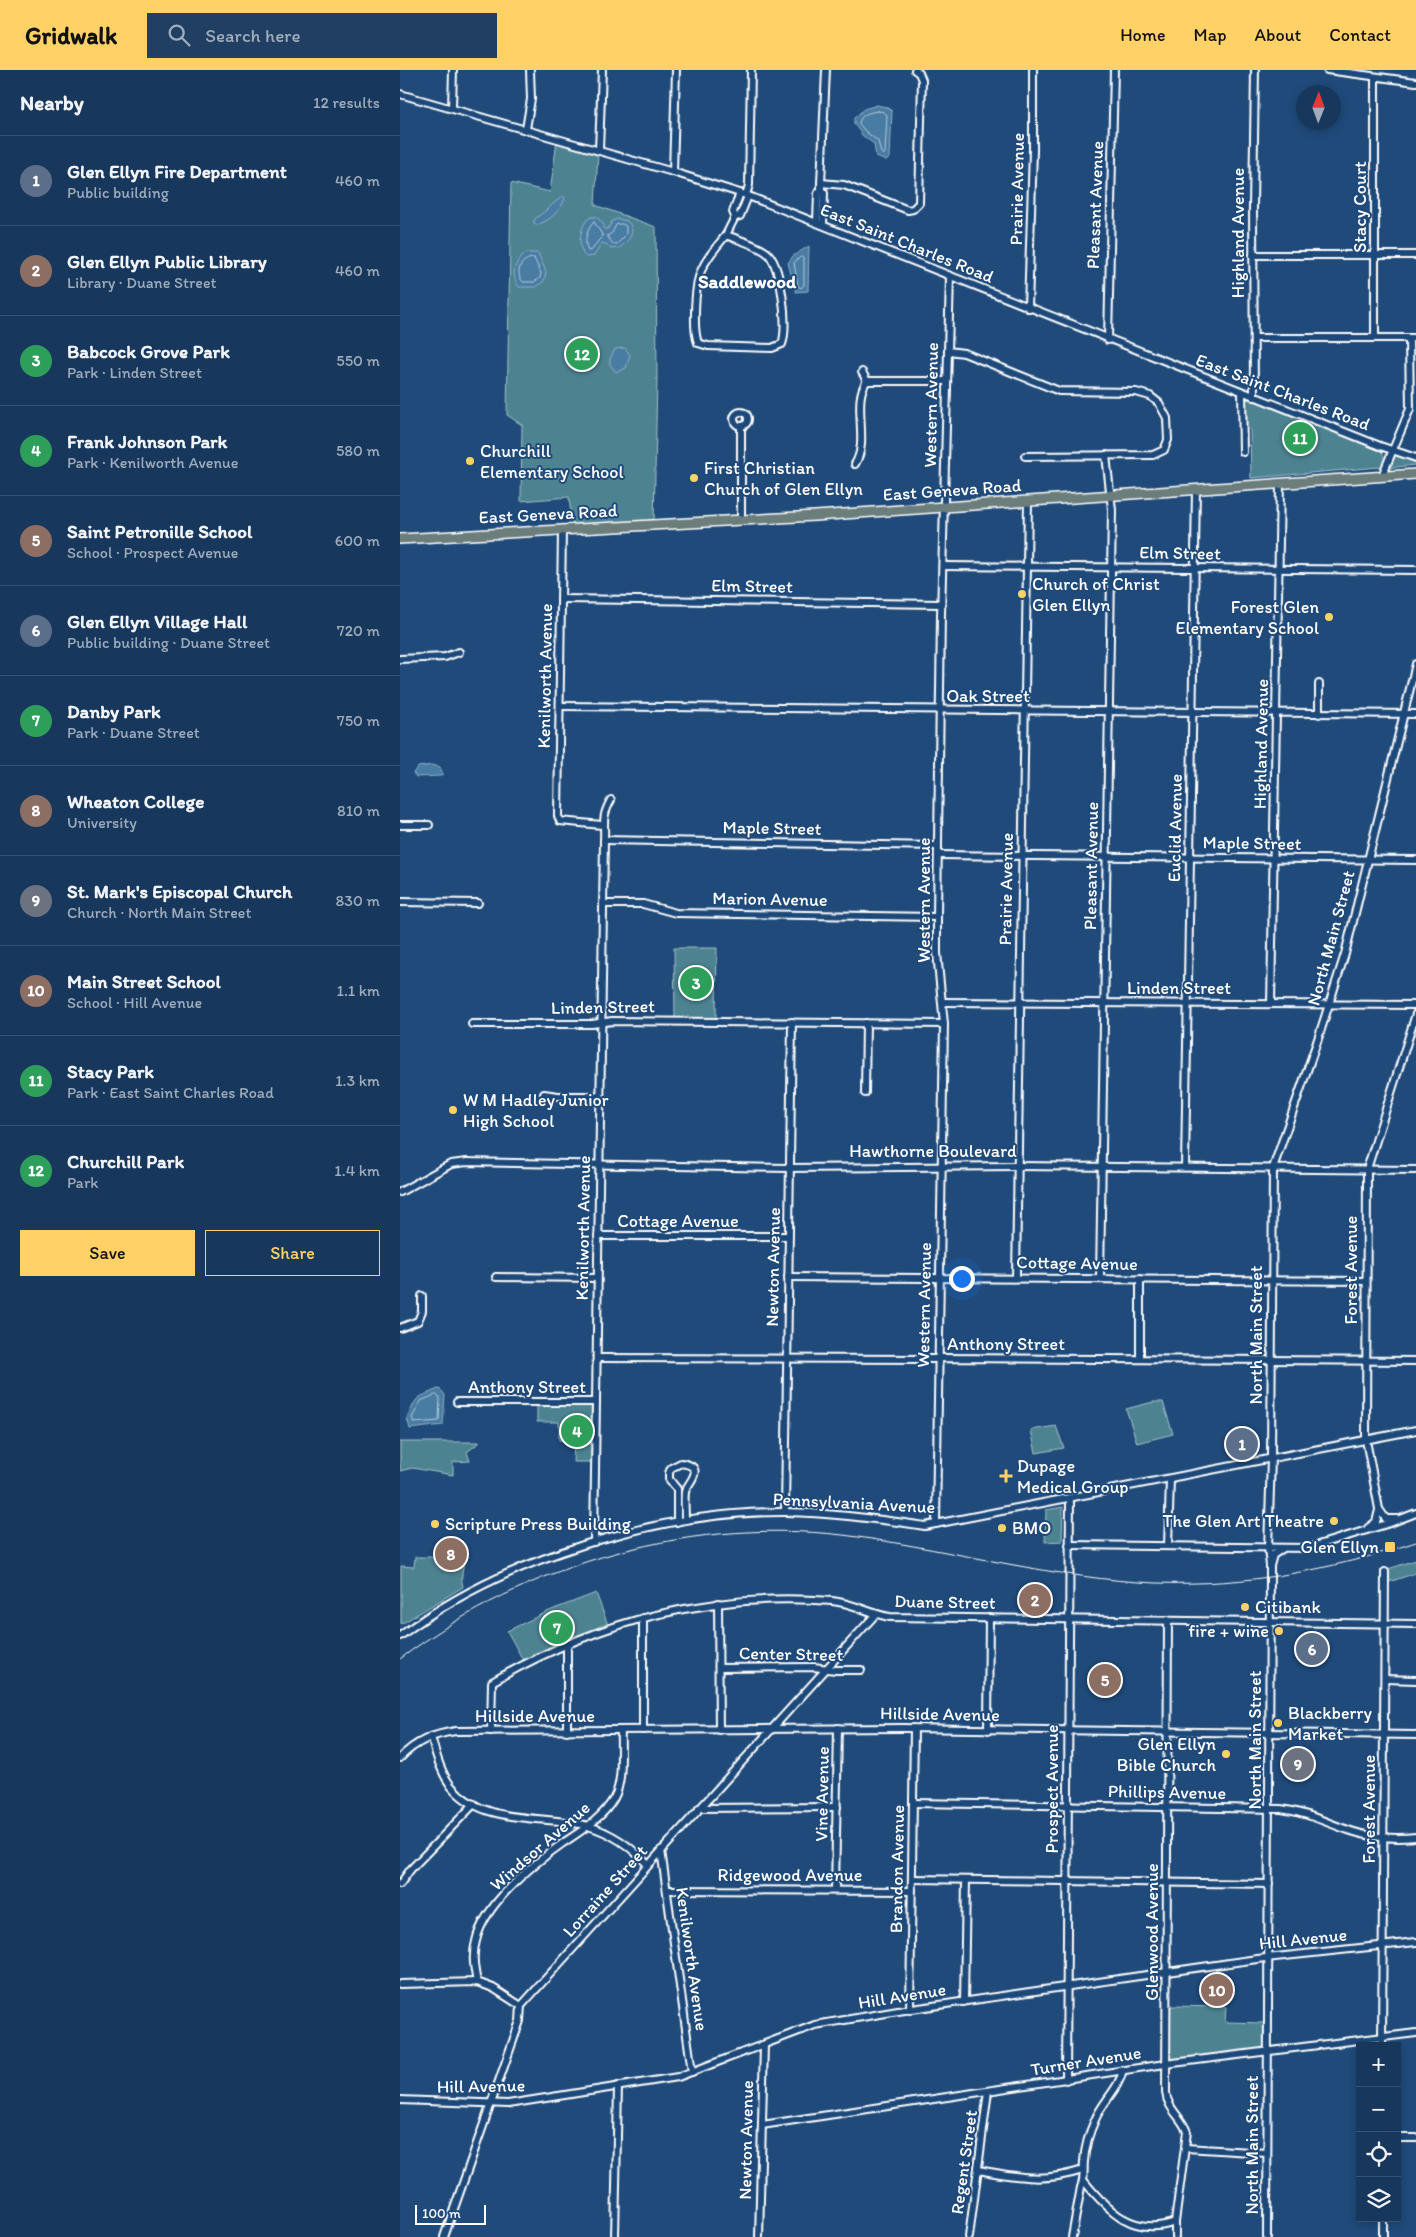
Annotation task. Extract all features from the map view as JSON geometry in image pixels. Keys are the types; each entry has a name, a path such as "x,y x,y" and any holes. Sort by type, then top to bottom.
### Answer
{"main road":[{"name":"East Geneva Road","path":"400,539 944,508 1416,474"}],"street":[{"path":"452,108 453,70"},
{"path":"526,130 531,99 530,70"},
{"path":"599,150 602,70"},
{"path":"673,172 676,70"},
{"path":"726,235 767,252 774,265 785,308 786,334 782,344 774,348 708,346 698,343 694,332 696,279 703,264 726,235 736,217 733,212 749,186 751,70"},
{"path":"820,224 818,193 821,187 826,70"},
{"path":"821,187 844,185 908,210 917,206 919,203 922,80 919,73 915,70"},
{"name":"Prairie Avenue","path":"1028,308 1033,150 1033,70"},
{"name":"Pleasant Avenue","path":"1108,340 1114,70"},
{"name":"Highland Avenue","path":"1254,397 1255,70"},
{"path":"1327,70 1416,82"},
{"name":"Stacy Court","path":"1374,337 1375,77"},
{"name":"East Saint Charles Road","path":"400,94 599,150 745,195 1108,340 1416,458"},
{"path":"1253,254 1416,255"},
{"name":"Western Avenue","path":"936,1524 940,1166 944,1024 937,953 937,917 950,276"},
{"path":"1254,338 1413,338 1410,409 1382,476"},
{"path":"948,351 964,353 1059,391 1136,392 1150,396 1159,403 1168,422 1168,440 1164,450 1153,455 1025,456"},
{"path":"862,372 867,381"},
{"path":"867,381 947,381"},
{"path":"855,464 859,459 860,449 862,392 867,381"},
{"path":"1242,392 1243,452"},
{"path":"741,426 741,520"},
{"name":"Pleasant Avenue","path":"1100,1278 1100,1166 1112,496 1106,455"},
{"name":"Highland Avenue","path":"1271,1004 1280,484"},
{"name":"Euclid Avenue","path":"1184,1167 1196,490"},
{"name":"Prairie Avenue","path":"1016,1277 1016,1166 1028,501"},
{"name":"Kenilworth Avenue","path":"562,531 558,816 560,821 602,826 604,840 594,1542"},
{"name":"Elm Street","path":"943,566 1416,570"},
{"name":"Elm Street","path":"562,599 942,604"},
{"path":"400,659 444,657 458,652"},
{"name":"North Main Street","path":"1267,2237 1270,1809 1270,1566 1268,1548 1271,1459 1273,1168 1329,1005 1348,943 1416,664"},
{"path":"1319,684 1319,714"},
{"name":"Oak Street","path":"560,706 1416,714"},
{"path":"602,826 611,800"},
{"path":"400,825 429,825"},
{"name":"Maple Street","path":"604,840 938,846"},
{"name":"Maple Street","path":"938,855 1416,860"},
{"path":"400,902 478,903"},
{"name":"Marion Avenue","path":"603,904 643,904 676,913 937,917"},
{"name":"Linden Street","path":"942,1002 1416,1005"},
{"name":"Forest Avenue","path":"1379,1509 1366,1440 1367,1169 1416,1014"},
{"name":"Linden Street","path":"472,1024 602,1023 612,1021 944,1024"},
{"name":"Newton Avenue","path":"785,1512 792,1022"},
{"path":"865,1093 866,1023"},
{"path":"544,1094 600,1096"},
{"name":"Hawthorne Boulevard","path":"400,1192 451,1164 467,1162 789,1168 1100,1166 1416,1170"},
{"name":"Cottage Avenue","path":"598,1236 788,1236"},
{"path":"496,1277 598,1278"},
{"name":"Cottage Avenue","path":"788,1277 1016,1277 1366,1281"},
{"path":"1140,1279 1140,1359"},
{"path":"400,1328 418,1321 422,1311 422,1296"},
{"name":"Anthony Street","path":"597,1358 1416,1361"},
{"name":"Anthony Street","path":"457,1402 596,1402"},
{"name":"Pennsylvania Avenue","path":"400,1636 448,1605 526,1567 594,1542 634,1530 686,1520 740,1514 785,1512 859,1516 925,1526 1170,1480 1416,1430"},
{"path":"678,1522 677,1489 669,1479 669,1473 671,1468 681,1463 692,1468 694,1472 694,1478 685,1492 686,1520"},
{"path":"1168,1546 1170,1480"},
{"name":"Prospect Avenue","path":"1066,2080 1070,1499"},
{"path":"1379,1509 1386,1519 1397,1519 1416,1513"},
{"path":"1360,1531 1376,1522 1379,1509"},
{"path":"1069,1545 1308,1548 1360,1531 1390,1524 1397,1519"},
{"path":"1270,1533 1274,1543 1283,1548"},
{"path":"1270,1566 1273,1555 1283,1548"},
{"name":"Forest Avenue","path":"1382,2042 1385,1572"},
{"name":"Duane Street","path":"491,1731 492,1682 567,1644 643,1618 718,1603 763,1599 834,1601 861,1607 875,1615 1416,1624"},
{"path":"718,1603 719,1730"},
{"name":"Lorraine Street","path":"521,2006 875,1615"},
{"path":"643,1618 643,1730"},
{"path":"988,1730 989,1618"},
{"name":"Glenwood Avenue","path":"1168,1620 1165,2064 1167,2100 1173,2112 1184,2124 1187,2132 1175,2222 1175,2237"},
{"path":"567,1644 567,1731"},
{"name":"Center Street","path":"719,1668 814,1667 861,1670"},
{"path":"1384,1679 1416,1680"},
{"name":"Hillside Avenue","path":"400,1758 412,1746 431,1737 463,1731 838,1728 1416,1736"},
{"name":"Vine Avenue","path":"835,1890 838,1728"},
{"name":"Brandon Avenue","path":"910,2010 914,1729"},
{"name":"Windsor Avenue","path":"477,1982 474,1964 476,1939 494,1906 546,1856 588,1826 608,1807 616,1793 619,1781 620,1730"},
{"path":"431,1737 440,1768 448,1781 453,1788 474,1804 491,1812 512,1817 545,1819 588,1826 622,1842 648,1864"},
{"name":"Phillips Avenue","path":"913,1803 1270,1809 1297,1811 1353,1831 1384,1838 1416,1837"},
{"path":"400,1884 411,1869 474,1804"},
{"path":"699,1808 837,1807"},
{"name":"Kenilworth Avenue","path":"661,1850 692,2072"},
{"path":"912,1879 1269,1884"},
{"path":"964,2002 966,1880"},
{"name":"Ridgewood Avenue","path":"667,1890 912,1891"},
{"name":"Hill Avenue","path":"400,2100 508,2104 678,2077 815,2025 1268,1958 1416,1942"},
{"path":"400,1984 477,1982 493,1988 521,2006 520,2021 444,2237"},
{"name":"Turner Avenue","path":"762,2125 1165,2064 1416,2033"},
{"name":"Newton Avenue","path":"759,2237 764,2044"},
{"path":"1072,2237 1081,2187 1084,2181 1083,2170 1089,2136 1095,2120 1121,2079 1123,2070"},
{"path":"615,2237 618,2086"},
{"name":"Regent Street","path":"969,2237 988,2091"},
{"path":"1401,2138 1416,2138"},
{"path":"1186,2148 1267,2153"},
{"path":"978,2170 1037,2179 1056,2178 1083,2170"},
{"path":"1084,2181 1106,2207 1132,2225 1153,2229 1175,2222"},
{"path":"1383,2222 1383,2237"}],"green space":[{"path":"557,141 598,154 595,205 656,227 657,378 654,523 572,526 569,497 521,501 522,425 507,415 511,183 550,192"},
{"path":"1251,399 1382,451 1384,464 1381,467 1251,478 1250,430 1245,425 1245,400"},
{"path":"1393,453 1416,461 1416,465 1387,468"},
{"path":"674,948 717,948 716,1018 675,1018"},
{"path":"1153,1402 1163,1402 1173,1434 1137,1443 1126,1409"},
{"path":"537,1403 595,1404 594,1462 573,1462 574,1441 559,1440 559,1422 537,1422"},
{"path":"1056,1426 1064,1448 1036,1453 1031,1430"},
{"path":"400,1442 480,1442 467,1452 470,1461 453,1462 453,1475 412,1468 400,1471"},
{"path":"1063,1507 1062,1541 1045,1542 1046,1510"},
{"path":"466,1548 462,1577 463,1587 401,1624 401,1566 414,1567 415,1557 454,1557 455,1550"},
{"path":"1416,1560 1416,1573 1386,1583 1388,1569"},
{"path":"596,1593 608,1625 564,1641 523,1660 507,1631 549,1611"},
{"path":"1169,2006 1226,2007 1225,2022 1265,2023 1265,2049 1168,2063"}],"water":[{"path":"877,105 892,111 890,158 886,161 876,157 874,144 863,136 854,124 854,118 864,109"},
{"path":"563,196 565,198 561,207 554,214 537,225 534,223 534,220"},
{"path":"591,217 596,217 603,223 604,229 608,229 612,221 617,219 627,221 632,232 626,243 619,248 611,249 602,243 594,256 586,257 580,242 584,224"},
{"path":"809,246 808,291 796,292 788,263 793,256"},
{"path":"526,253 538,253 546,272 544,281 536,287 519,287 516,282 514,273 516,265"},
{"path":"625,348 630,355 626,368 616,372 610,365 610,359 615,349"},
{"path":"432,765 440,767 443,774 441,776 416,777 413,773 418,767"},
{"path":"438,1389 445,1395 443,1425 410,1429 407,1418 415,1401"}],"railway":[{"path":"400,1659 450,1625 503,1595 559,1571 617,1553 676,1540 737,1533 797,1532 858,1537 1082,1576 1156,1583 1223,1582 1288,1574 1353,1561 1416,1542"}],"place":[{"name":"Churchill Park","path":"582,354"},
{"name":"Stacy Park","path":"1300,438"},
{"name":"Churchill Elementary School","path":"470,461"},
{"name":"First Christian Church of Glen Ellyn","path":"694,478"},
{"name":"Church of Christ Glen Ellyn","path":"1022,594"},
{"name":"Forest Glen Elementary School","path":"1329,617"},
{"name":"Babcock Grove Park","path":"696,983"},
{"name":"W M Hadley Junior High School","path":"453,1110"},
{"name":"Frank Johnson Park","path":"577,1431"},
{"name":"Glen Ellyn Fire Department","path":"1242,1444"},
{"name":"Dupage Medical Group","path":"1006,1476"},
{"name":"The Glen Art Theatre","path":"1334,1521"},
{"name":"Scripture Press Building","path":"435,1524"},
{"name":"BMO","path":"1002,1528"},
{"name":"Glen Ellyn","path":"1390,1547"},
{"name":"Wheaton College","path":"451,1554"},
{"name":"Glen Ellyn Public Library","path":"1035,1600"},
{"name":"Citibank","path":"1245,1607"},
{"name":"Danby Park","path":"557,1628"},
{"name":"fire + wine","path":"1279,1631"},
{"name":"Glen Ellyn Village Hall","path":"1312,1649"},
{"name":"Saint Petronille School","path":"1105,1680"},
{"name":"Blackberry Market","path":"1278,1723"},
{"name":"Glen Ellyn Bible Church","path":"1226,1754"},
{"name":"St. Mark's Episcopal Church","path":"1298,1764"},
{"name":"Main Street School","path":"1217,1990"}],"district":[{"name":"Saddlewood","path":"747,281"}]}
